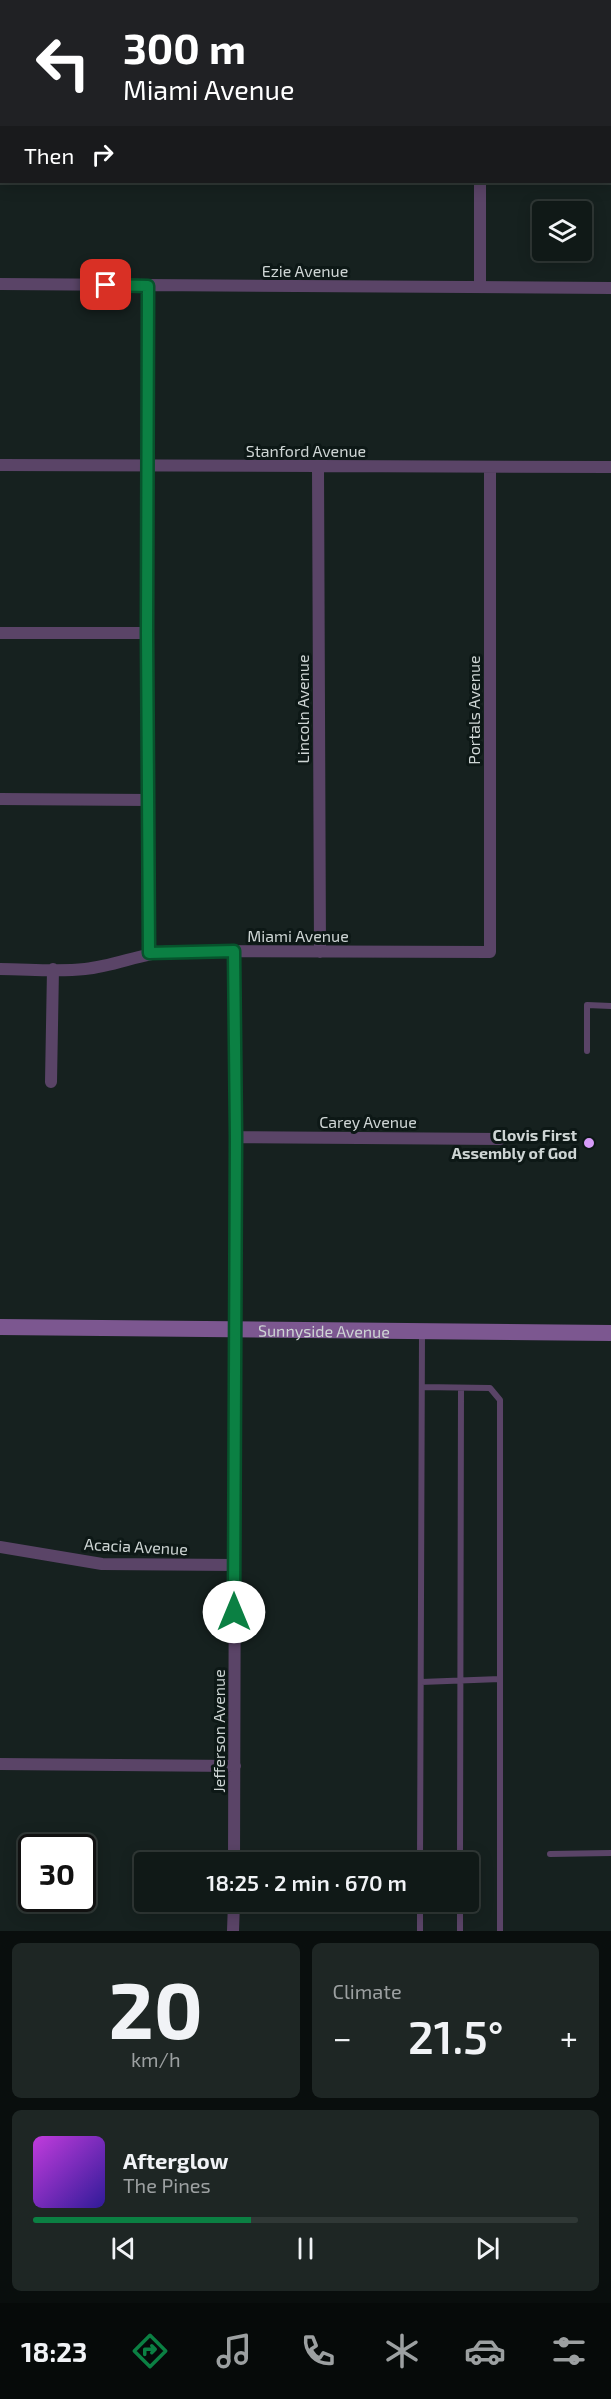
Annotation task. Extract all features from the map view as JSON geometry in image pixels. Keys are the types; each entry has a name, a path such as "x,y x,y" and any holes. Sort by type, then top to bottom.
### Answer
{"main road":[{"name":"Sunnyside Avenue","path":"0,1327 611,1333"}],"street":[{"path":"480,183 480,286"},
{"name":"Ezie Avenue","path":"0,284 611,288"},
{"path":"148,286 149,953"},
{"name":"Stanford Avenue","path":"0,465 611,467"},
{"name":"Lincoln Avenue","path":"318,467 320,952"},
{"name":"Portals Avenue","path":"490,467 490,952"},
{"path":"0,633 147,633"},
{"path":"0,799 149,800"},
{"name":"Jefferson Avenue","path":"234,951 236,1137 234,1852"},
{"name":"Miami Avenue","path":"0,969 83,969 108,965 149,953 490,952"},
{"path":"51,1082 53,969"},
{"name":"Carey Avenue","path":"236,1137 500,1139"},
{"name":"Acacia Avenue","path":"0,1547 102,1564 234,1566"},
{"path":"0,1764 235,1766"},
{"path":"233,1931 234,1912"}],"lane":[{"path":"587,1051 587,1005 611,1006"},
{"path":"420,1852 422,1330"},
{"path":"422,1387 490,1388 500,1400 500,1931"},
{"path":"460,1852 461,1388"},
{"path":"421,1682 500,1679"},
{"path":"550,1854 611,1852"},
{"path":"420,1912 420,1931"},
{"path":"460,1912 460,1931"}],"place":[{"name":"Clovis First Assembly of God","path":"589,1143"}],"route":[{"path":"106,285 148,286 149,953 234,951 236,1137 234,1612"}]}
